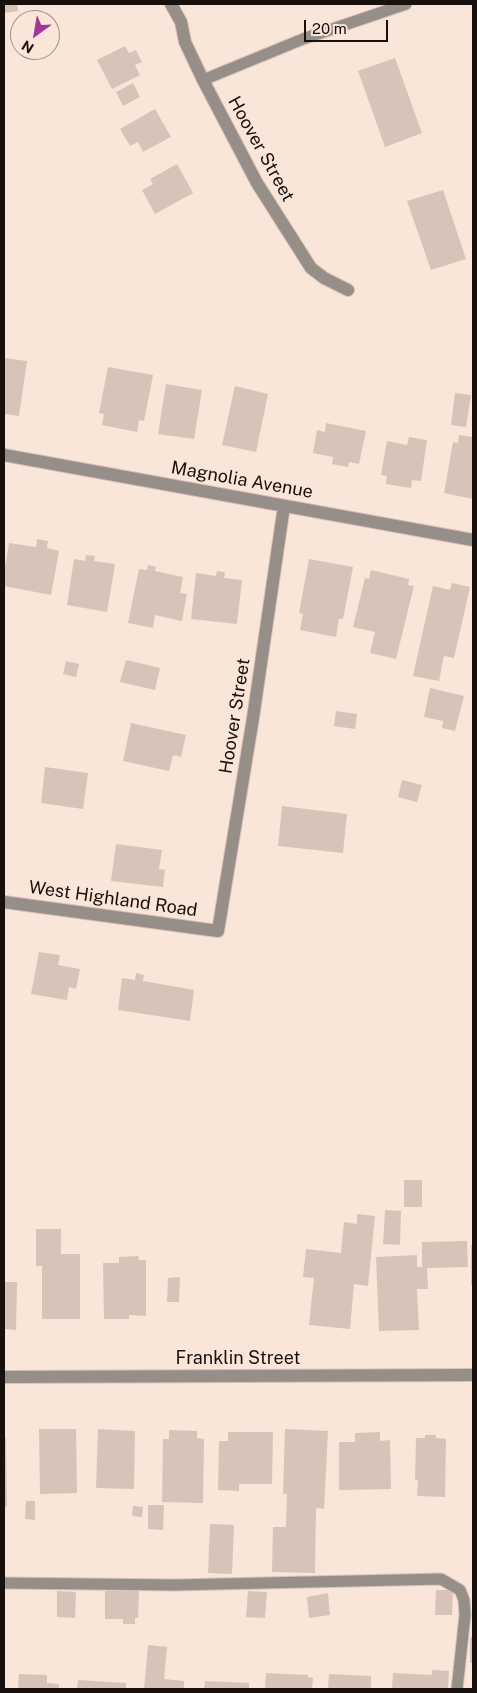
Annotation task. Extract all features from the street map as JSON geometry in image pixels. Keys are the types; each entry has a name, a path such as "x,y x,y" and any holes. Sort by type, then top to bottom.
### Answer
{"street":[{"name":"Hoover Street","path":"170,4 181,22 185,42 203,80 257,183 311,268 324,278 348,290"},
{"name":"Magnolia Avenue","path":"4,455 473,540"},
{"name":"Hoover Street","path":"218,931 254,718 284,506"},
{"name":"West Highland Road","path":"4,902 218,931"},
{"name":"Franklin Street","path":"4,1378 473,1375"}],"lane":[{"path":"203,80 303,39 406,4"},
{"path":"4,1583 175,1585 442,1579 460,1590 464,1600 465,1615 457,1689"}],"building":[{"path":"4,4 17,4 18,10 10,10 10,12 4,13"},
{"path":"125,46 129,53 136,50 142,62 135,65 140,75 112,89 97,60"},
{"path":"395,58 422,133 385,147 358,71"},
{"path":"133,83 140,97 123,106 116,92"},
{"path":"155,109 171,137 143,152 138,142 130,146 120,129"},
{"path":"177,164 193,193 155,214 142,190 153,184 150,179"},
{"path":"443,190 466,259 431,270 407,201"},
{"path":"4,358 27,361 19,416 4,414"},
{"path":"108,367 153,375 144,421 139,420 137,432 102,425 104,414 99,413"},
{"path":"166,384 202,390 194,439 158,434"},
{"path":"235,386 268,394 256,452 222,445"},
{"path":"455,393 471,395 466,427 451,425"},
{"path":"326,423 366,431 359,464 349,462 348,467 332,464 333,457 313,453 317,430 325,432"},
{"path":"459,435 473,437 473,499 444,493 453,442 458,443"},
{"path":"409,437 427,440 421,481 412,480 411,488 386,484 387,476 381,475 387,441 407,445"},
{"path":"37,539 48,541 47,548 59,551 51,595 4,586 9,543 36,547"},
{"path":"86,555 95,556 94,561 115,564 107,612 67,605 74,559 85,561"},
{"path":"309,559 353,567 343,619 339,619 336,637 300,630 303,614 299,613"},
{"path":"148,565 156,567 155,571 183,577 180,593 187,594 182,621 155,615 153,628 128,623 139,569 147,570"},
{"path":"371,570 409,579 408,585 414,586 396,659 370,653 375,632 353,627 365,578 369,579"},
{"path":"217,571 225,572 224,578 242,580 237,624 191,619 196,573 216,576"},
{"path":"452,583 470,587 454,658 444,656 439,681 413,676 433,586 450,590"},
{"path":"126,660 160,668 155,690 120,682"},
{"path":"66,661 79,664 76,677 63,674"},
{"path":"430,688 464,696 455,731 442,728 443,721 424,717"},
{"path":"336,711 357,714 355,729 334,726"},
{"path":"131,723 186,735 181,757 173,755 169,771 123,761"},
{"path":"45,767 88,773 83,809 41,803"},
{"path":"402,780 422,785 417,802 398,797"},
{"path":"282,806 347,814 343,853 278,846"},
{"path":"116,844 162,850 159,869 165,870 163,887 111,881"},
{"path":"39,952 60,955 58,965 80,969 76,989 69,987 67,1000 31,994"},
{"path":"136,973 144,975 143,981 194,990 190,1021 118,1010 122,978 135,980"},
{"path":"404,1180 422,1180 422,1207 404,1207"},
{"path":"385,1210 401,1211 400,1245 383,1244"},
{"path":"357,1214 375,1216 368,1286 354,1284 350,1329 309,1325 314,1278 303,1277 306,1249 341,1253 344,1222 357,1224"},
{"path":"36,1229 61,1229 61,1254 80,1254 80,1319 42,1319 42,1266 36,1266"},
{"path":"467,1241 468,1267 427,1268 428,1289 417,1289 419,1330 379,1331 376,1257 417,1255 417,1267 422,1267 422,1242"},
{"path":"471,1245 473,1245 473,1285 471,1285"},
{"path":"138,1256 139,1260 146,1260 146,1316 129,1315 129,1319 104,1319 103,1263 119,1263 119,1257"},
{"path":"180,1277 179,1302 167,1302 168,1278"},
{"path":"4,1282 17,1282 16,1330 4,1329"},
{"path":"39,1429 76,1429 77,1493 40,1494"},
{"path":"98,1429 135,1431 134,1489 96,1488"},
{"path":"285,1429 328,1431 324,1509 316,1508 315,1573 272,1572 273,1527 286,1527 287,1494 283,1494"},
{"path":"169,1430 197,1431 197,1438 204,1439 203,1503 162,1502 163,1439 169,1439"},
{"path":"228,1432 273,1432 272,1484 239,1484 239,1491 218,1490 219,1441 228,1441"},
{"path":"380,1432 380,1441 390,1440 391,1489 339,1490 339,1442 355,1442 355,1433"},
{"path":"425,1435 436,1435 436,1438 446,1439 445,1497 417,1496 418,1480 415,1480 416,1438 425,1438"},
{"path":"4,1438 6,1438 7,1507 4,1507"},
{"path":"26,1501 35,1501 35,1520 25,1519"},
{"path":"148,1505 164,1505 163,1530 148,1529"},
{"path":"133,1506 143,1507 142,1517 132,1516"},
{"path":"210,1524 234,1525 232,1574 208,1573"},
{"path":"436,1590 453,1590 452,1615 435,1615"},
{"path":"57,1591 76,1592 75,1618 57,1617"},
{"path":"105,1591 139,1591 138,1618 135,1618 135,1624 123,1624 123,1619 105,1619"},
{"path":"248,1591 267,1592 265,1618 246,1617"},
{"path":"328,1593 330,1615 309,1618 307,1597"},
{"path":"470,1637 473,1637 473,1663 470,1663"},
{"path":"148,1645 167,1647 164,1679 184,1681 184,1689 144,1689"},
{"path":"432,1670 449,1671 448,1689 392,1689 393,1673 432,1675"},
{"path":"266,1673 308,1675 308,1677 313,1678 312,1689 265,1689"},
{"path":"19,1674 47,1675 47,1683 59,1684 59,1689 18,1689"},
{"path":"329,1674 371,1676 371,1689 328,1689"},
{"path":"78,1680 126,1683 126,1689 77,1689"},
{"path":"205,1681 249,1683 249,1689 204,1689"}]}
